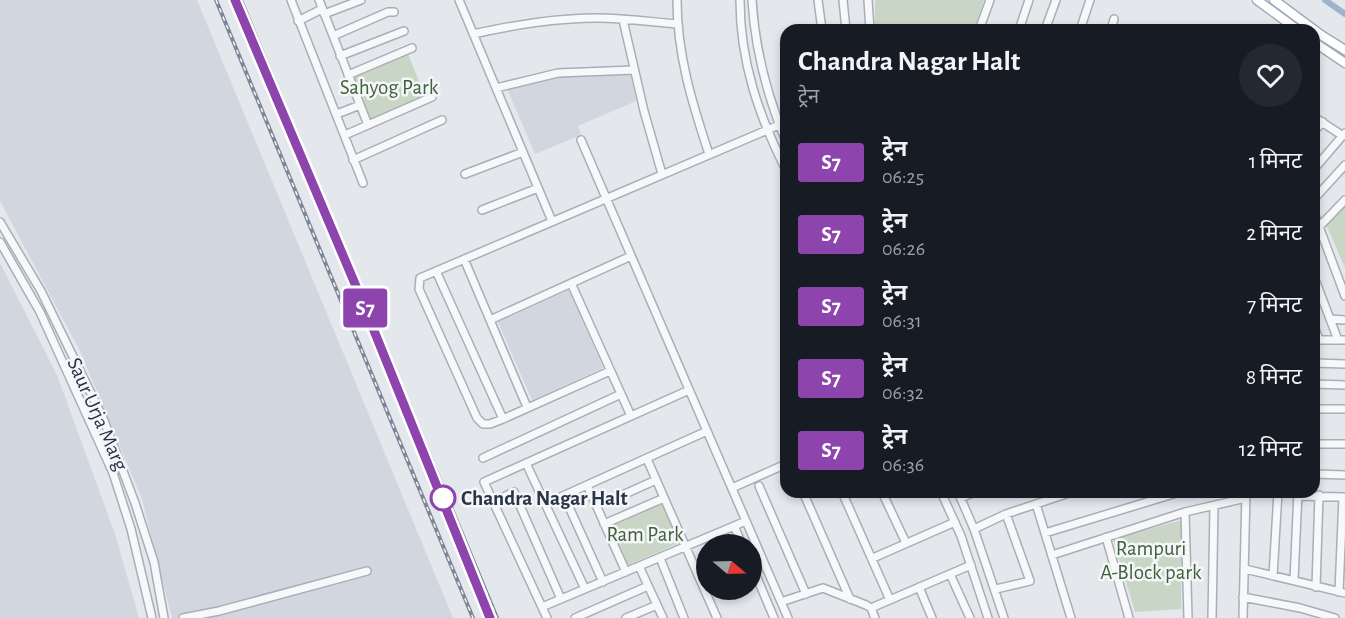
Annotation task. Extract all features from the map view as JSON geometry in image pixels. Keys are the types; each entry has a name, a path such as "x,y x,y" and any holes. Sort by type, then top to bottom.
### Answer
{"main road":[{"path":"1257,0 1290,24"},
{"path":"1274,0 1308,24"},
{"path":"1320,32 1343,48"},
{"path":"1320,46 1345,63"}],"street":[{"path":"291,0 337,114 352,160 363,183"},
{"path":"319,0 368,125"},
{"path":"298,21 361,0"},
{"path":"459,0 552,221"},
{"path":"677,0 677,24 687,85 709,154"},
{"path":"740,0 742,35 750,76 766,130 780,158"},
{"path":"752,0 760,64 780,118"},
{"path":"818,0 821,24"},
{"path":"843,0 845,24"},
{"path":"868,0 870,24"},
{"path":"981,24 990,0"},
{"path":"1021,24 1029,0"},
{"path":"1047,24 1056,0"},
{"path":"1082,24 1090,0"},
{"path":"333,36 388,12 394,12"},
{"path":"473,34 525,23 558,20 600,18 677,24"},
{"path":"1113,24 1114,19"},
{"path":"623,20 662,174"},
{"path":"340,56 404,31"},
{"path":"348,75 412,48"},
{"path":"496,88 558,73 634,70"},
{"path":"345,135 432,97"},
{"path":"337,114 360,105"},
{"path":"352,160 442,120"},
{"path":"1320,120 1344,135 1320,162"},
{"path":"1320,125 1323,122"},
{"path":"610,371 502,419 483,424 477,418 419,289 420,278 780,124"},
{"path":"581,140 788,618"},
{"path":"465,174 523,152"},
{"path":"1320,192 1345,165"},
{"path":"482,210 538,188"},
{"path":"1320,226 1345,200"},
{"name":"Saur Urja Marg","path":"0,223 41,291 103,418 154,562 164,618"},
{"path":"1320,230 1345,296"},
{"name":"Saur Urja Marg","path":"0,242 40,312 113,473 131,529 152,618"},
{"path":"490,320 631,256"},
{"path":"464,259 528,407"},
{"path":"436,270 502,419"},
{"path":"571,283 631,416"},
{"path":"1320,293 1330,320 1341,340 1320,340"},
{"path":"1330,320 1345,320"},
{"path":"1320,363 1345,364"},
{"path":"1320,384 1345,385"},
{"path":"547,618 484,482 689,390"},
{"path":"483,458 621,394"},
{"path":"1320,409 1345,409"},
{"path":"545,504 707,432"},
{"path":"1320,444 1345,444"},
{"path":"647,459 714,617"},
{"path":"526,463 585,589"},
{"path":"732,488 780,467"},
{"path":"1320,474 1345,475"},
{"path":"618,497 656,480"},
{"path":"587,485 626,572"},
{"path":"759,486 806,594"},
{"path":"493,502 514,492 561,599"},
{"path":"1245,569 1342,592 1344,497 1320,495"},
{"path":"564,496 603,582"},
{"path":"604,524 664,498"},
{"path":"806,498 850,599"},
{"path":"845,498 890,600"},
{"path":"885,498 906,543"},
{"path":"944,498 971,565 988,618"},
{"path":"961,498 975,529 1004,618"},
{"path":"975,529 1006,514 1054,498"},
{"path":"1045,533 1160,498"},
{"path":"1052,555 1185,512 1237,498"},
{"path":"1243,618 1246,498"},
{"path":"1274,576 1278,498"},
{"path":"1294,580 1298,498"},
{"path":"1316,587 1319,498"},
{"path":"1036,504 1071,618"},
{"path":"1212,618 1214,506"},
{"path":"1185,512 1188,618"},
{"path":"996,590 1030,580 1006,514"},
{"path":"542,607 746,521"},
{"path":"873,558 955,522"},
{"path":"734,526 738,534"},
{"path":"1106,537 1129,618"},
{"path":"660,558 684,618"},
{"path":"870,608 971,565"},
{"path":"639,566 663,618"},
{"path":"183,618 219,611 367,571"},
{"path":"950,574 970,618"},
{"path":"575,618 648,586"},
{"path":"919,587 932,618"},
{"path":"781,602 825,588 870,608 875,618"},
{"path":"762,590 774,618"},
{"path":"1243,597 1300,608 1335,618"},
{"path":"626,618 657,605"}],"shaded area":[{"path":"0,0 197,0 453,618 172,618 142,499 80,351 0,201"},
{"path":"630,71 636,101 578,126 581,135 535,154 506,86 551,76"},
{"path":"0,263 57,375 115,534 139,618 0,618"},
{"path":"569,290 603,368 532,400 498,322"}],"green space":[{"path":"875,0 984,0 976,24 875,24"},
{"name":"Sahyog Park","path":"408,54 425,96 370,119 352,77"},
{"path":"1345,206 1345,268 1326,224"},
{"name":"Ram Park","path":"662,504 679,543 628,565 611,526"},
{"name":"Rampuri A-Block park","path":"1182,520 1181,609 1135,612 1113,539"}],"waterway":[{"path":"1325,0 1345,14"}],"railway":[{"path":"216,0 473,618"},
{"path":"241,0 497,618"}],"train":[{"name":"S7","path":"235,0 358,291 490,618"}],"place":[{"name":"Chandra Nagar Halt","path":"443,498"}]}
